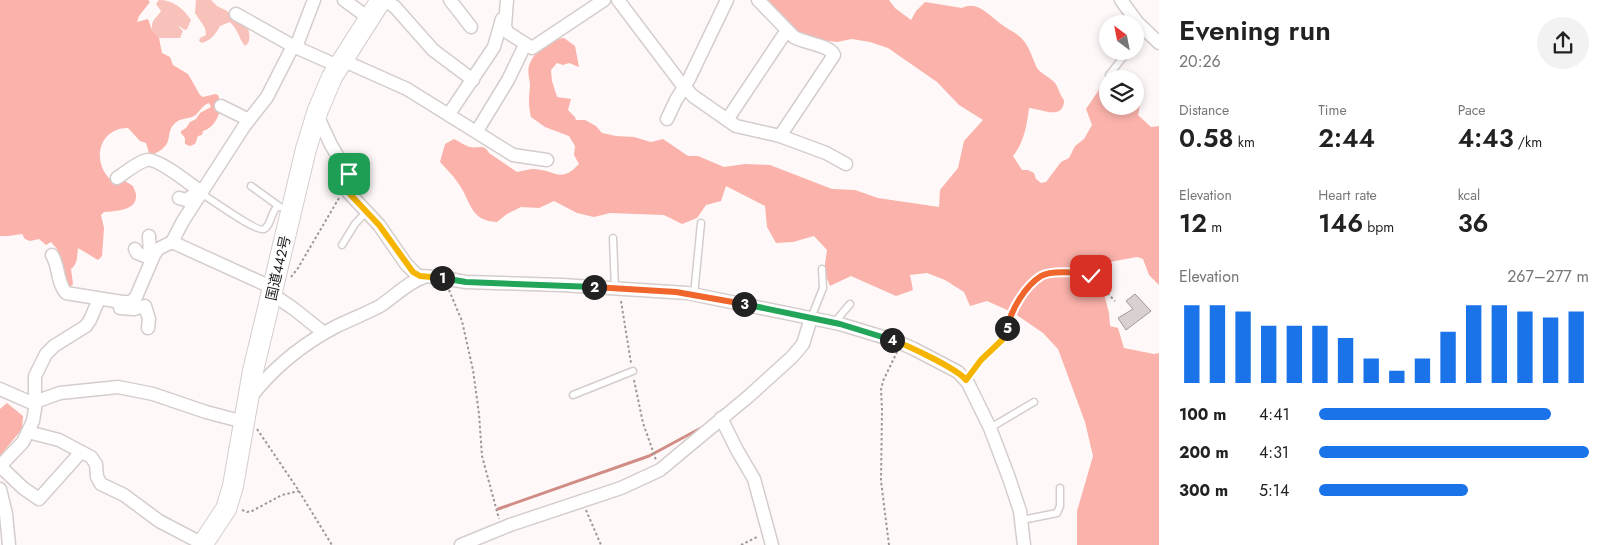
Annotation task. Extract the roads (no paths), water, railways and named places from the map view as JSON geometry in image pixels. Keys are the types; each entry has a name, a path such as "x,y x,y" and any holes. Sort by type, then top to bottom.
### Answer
{"highway":[{"name":"国道442号","path":"203,544 218,523 228,504 233,486 248,401 272,291 285,208 328,86 340,63 383,0"}],"street":[{"path":"52,255 56,261 61,284 64,290 70,294 129,302 136,297 151,258 158,250 172,242 183,221 248,120 270,91 294,46 314,0"},
{"path":"344,0 370,19"},
{"path":"383,0 395,7 432,50 473,80"},
{"path":"450,0 471,27"},
{"path":"507,6 506,32 532,48 604,0"},
{"path":"618,0 684,87 693,96 742,129 780,136 826,153 846,164"},
{"path":"667,119 689,79 727,0"},
{"path":"758,0 786,30 800,40 830,49 834,55 780,136"},
{"path":"1121,0 1145,30 1159,43"},
{"path":"449,114 494,47 507,6"},
{"path":"236,14 294,46 407,89 514,155 546,160"},
{"path":"727,120 786,30"},
{"path":"476,132 508,80 526,45"},
{"path":"221,106 248,120"},
{"path":"317,115 331,145 349,174 346,186 350,194 367,211 406,264 416,274 424,277"},
{"path":"116,178 144,161 151,160 162,164 202,191"},
{"path":"179,198 186,200 202,191"},
{"path":"149,236 151,258"},
{"path":"172,242 272,291 324,333"},
{"path":"135,249 137,252 151,258"},
{"path":"248,401 288,357 324,333 380,305 414,281 424,277 432,276 466,282 694,294 834,323 901,343 958,372 966,380 990,428 1009,478 1022,520 1024,545"},
{"path":"81,452 39,500 0,466 20,446 28,432 34,414 35,376 46,354 54,346 86,326 99,299"},
{"path":"113,301 119,308 134,309 145,306 148,312 148,328"},
{"path":"461,545 501,528 621,488 660,470 766,382 796,352 805,339 811,318"},
{"path":"0,389 24,402 35,403 56,394 118,387 153,394 206,412 244,422"},
{"path":"721,418 753,476 770,539"},
{"path":"28,432 59,440 81,452 95,461 98,480 101,484 124,495 159,521 203,544"},
{"path":"0,489 6,514 10,545"}],"lane":[{"path":"1113,70 1121,60"},
{"path":"251,186 285,208"},
{"path":"202,191 258,230 266,228 274,209 285,208"},
{"path":"342,245 355,224 367,211"},
{"path":"694,294 701,222"},
{"path":"613,238 617,289"},
{"path":"811,318 823,288 822,269"},
{"path":"834,323 850,304"},
{"path":"573,395 633,371"},
{"path":"990,428 1034,402"},
{"path":"1022,520 1057,513 1060,506 1060,488"}],"waterway":[{"path":"498,509 649,456 701,428"}]}
